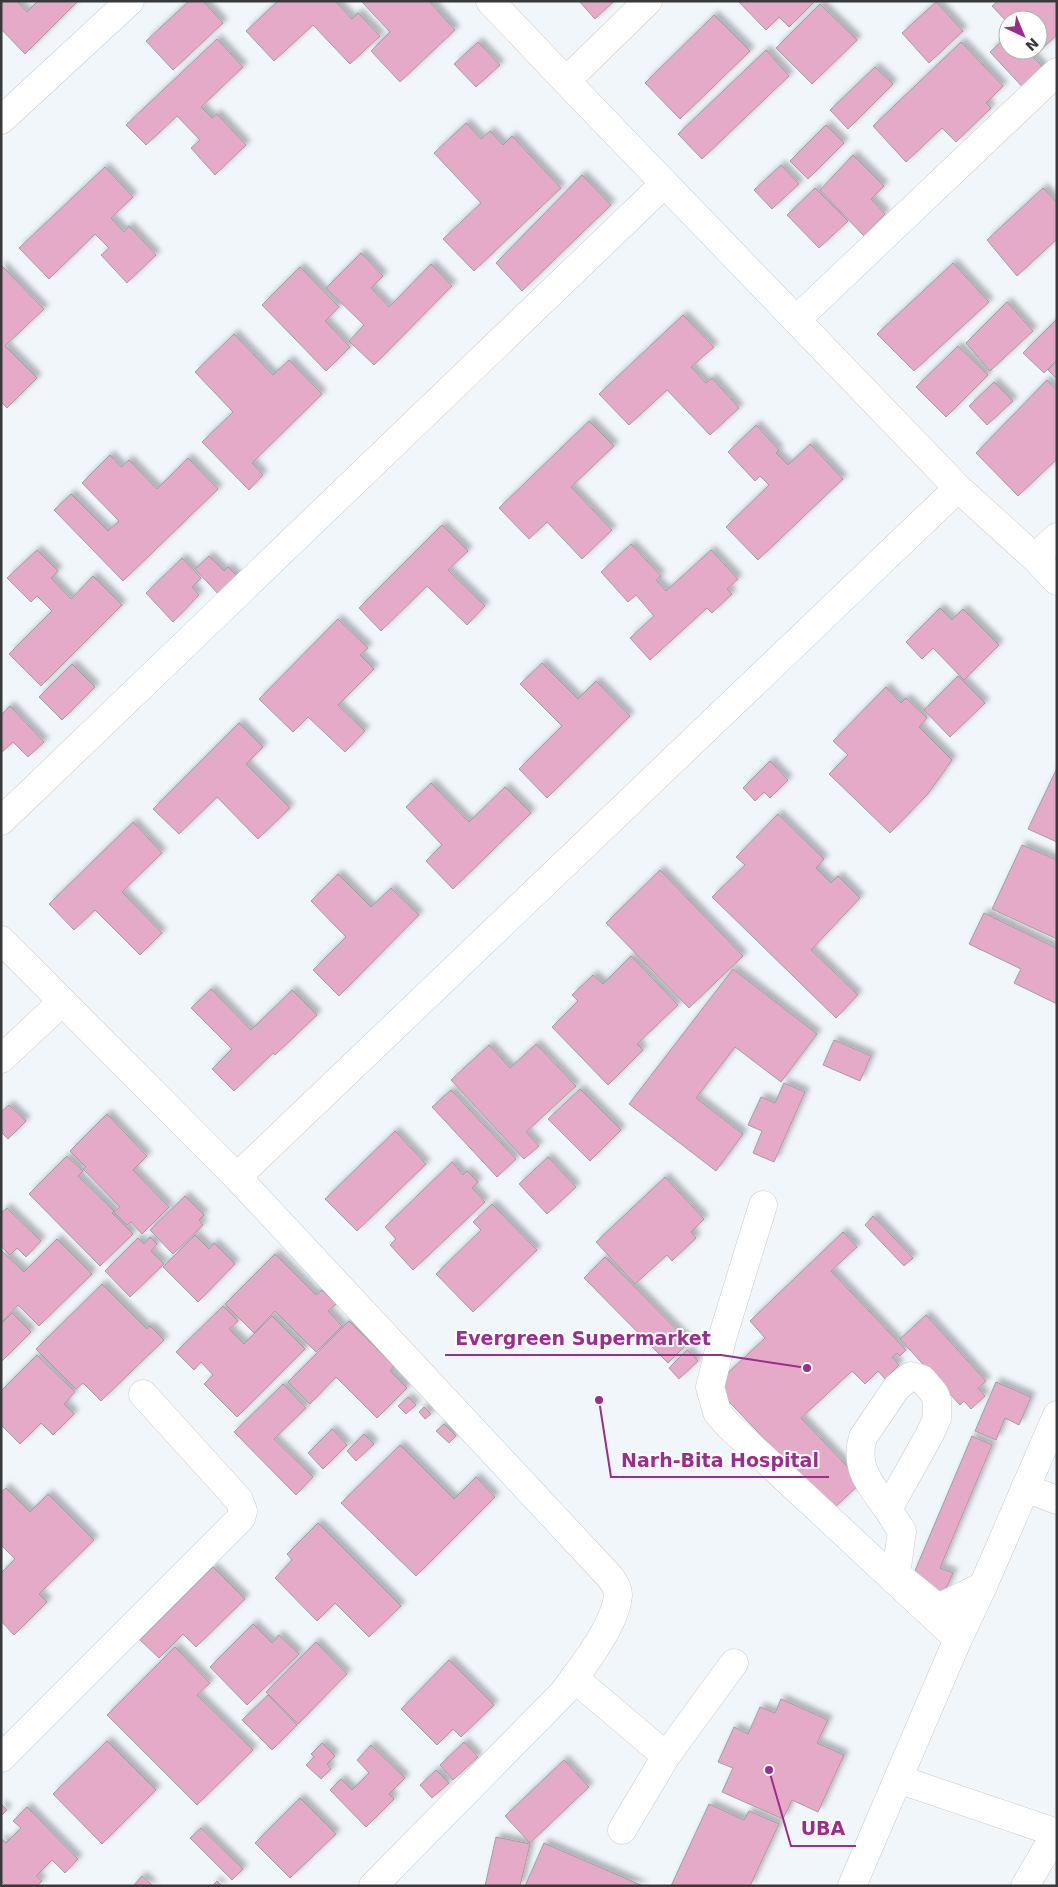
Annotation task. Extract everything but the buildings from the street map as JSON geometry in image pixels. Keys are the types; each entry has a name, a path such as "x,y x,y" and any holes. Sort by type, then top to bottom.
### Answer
{"street":[{"path":"1,120 130,1"},
{"path":"490,1 958,488 1057,580"},
{"path":"566,81 648,1"},
{"path":"796,320 1057,72"},
{"path":"1,821 664,184"},
{"path":"237,1177 958,488"},
{"path":"1035,558 1057,537"},
{"path":"1,940 237,1177 616,1585 618,1594 608,1624 589,1658 563,1694 373,1886"},
{"path":"1,1059 62,1002"},
{"path":"763,1205 723,1336 710,1387 716,1412 958,1639"},
{"path":"1,1758 241,1518 243,1511 239,1500 143,1394"},
{"path":"852,1886 1057,1415"},
{"path":"1025,1488 1057,1500"},
{"path":"888,1509 902,1531 896,1574 938,1608 983,1586"},
{"path":"622,1830 666,1756 734,1663"},
{"path":"574,1678 666,1756"},
{"path":"898,1779 1057,1833 1025,1886"}],"place":[{"name":"Evergreen Supermarket","path":"807,1368"},
{"name":"Narh-Bita Hospital","path":"599,1400"},
{"name":"UBA","path":"769,1770"}]}
